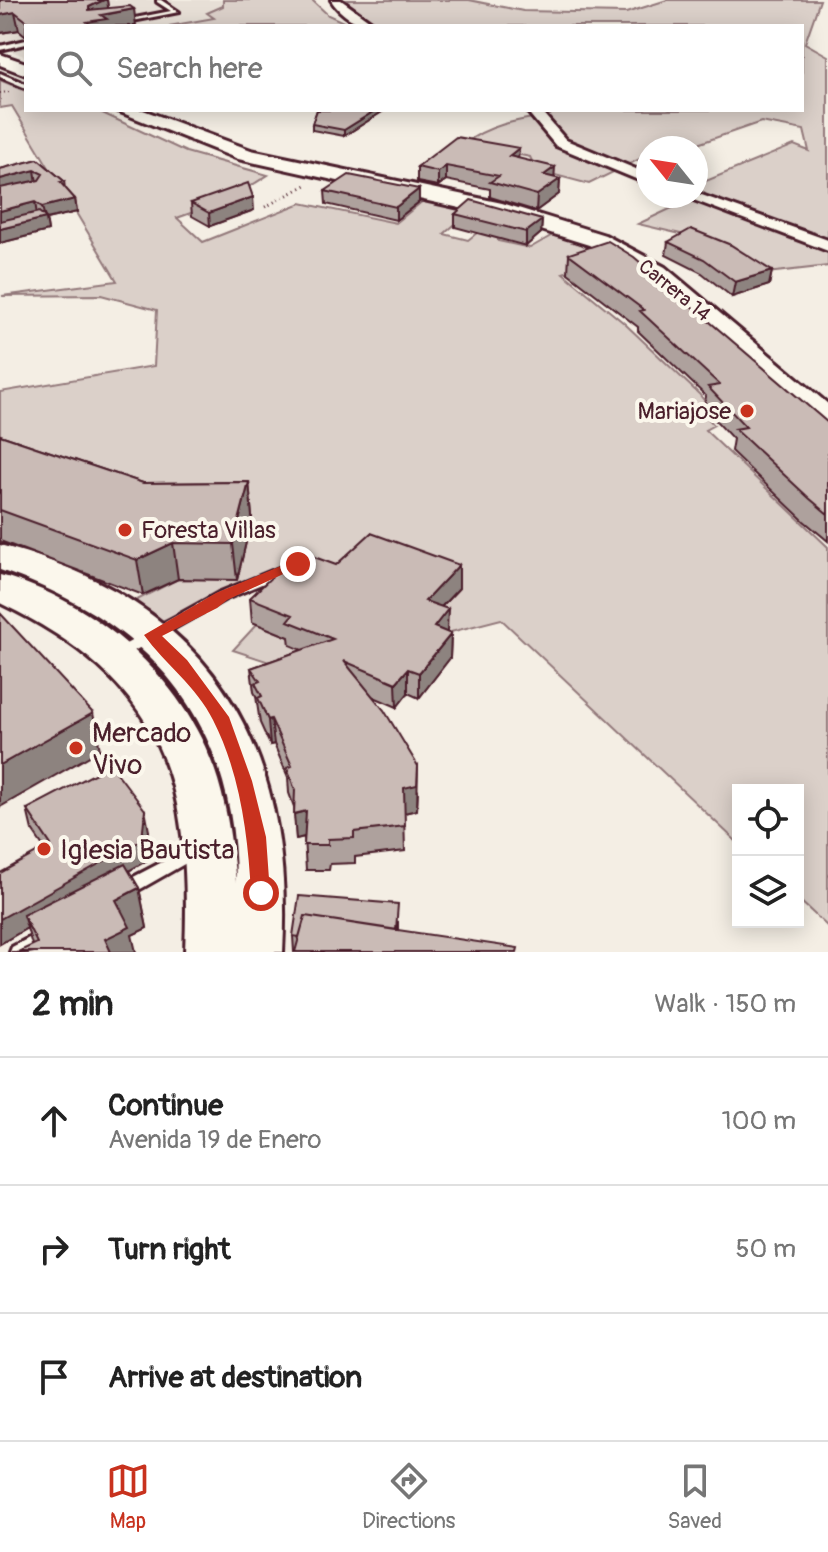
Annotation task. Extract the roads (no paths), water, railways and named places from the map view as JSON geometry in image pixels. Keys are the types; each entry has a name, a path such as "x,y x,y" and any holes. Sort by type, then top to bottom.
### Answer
{"main road":[{"path":"0,50 24,61"},
{"path":"0,59 24,69"},
{"name":"Carrera 14","path":"130,112 221,148 326,174 502,210 571,230 629,255 656,272 828,419"},
{"name":"Carrera 14","path":"153,112 259,150 510,203 607,234 671,267 828,399"},
{"path":"0,557 65,580 134,645 144,683 179,732 198,787 212,843 215,896 211,952"},
{"path":"0,588 181,664 221,717 244,781 257,837 261,893 257,952"}],"street":[{"path":"338,1 368,24"},
{"path":"535,112 561,143 636,174"},
{"path":"708,202 828,246"}],"lane":[{"path":"108,24 176,12 159,1"},
{"path":"108,24 117,16"},
{"path":"0,50 24,43"},
{"path":"0,75 24,85"},
{"path":"134,645 212,605 222,596 298,564"},
{"path":"114,896 212,843"},
{"path":"18,952 59,928"}],"place":[{"name":"Mariajose","path":"747,411"},
{"name":"Foresta Villas","path":"125,530"},
{"name":"Mercado Vivo","path":"76,748"},
{"name":"Iglesia Bautista","path":"44,849"}]}
